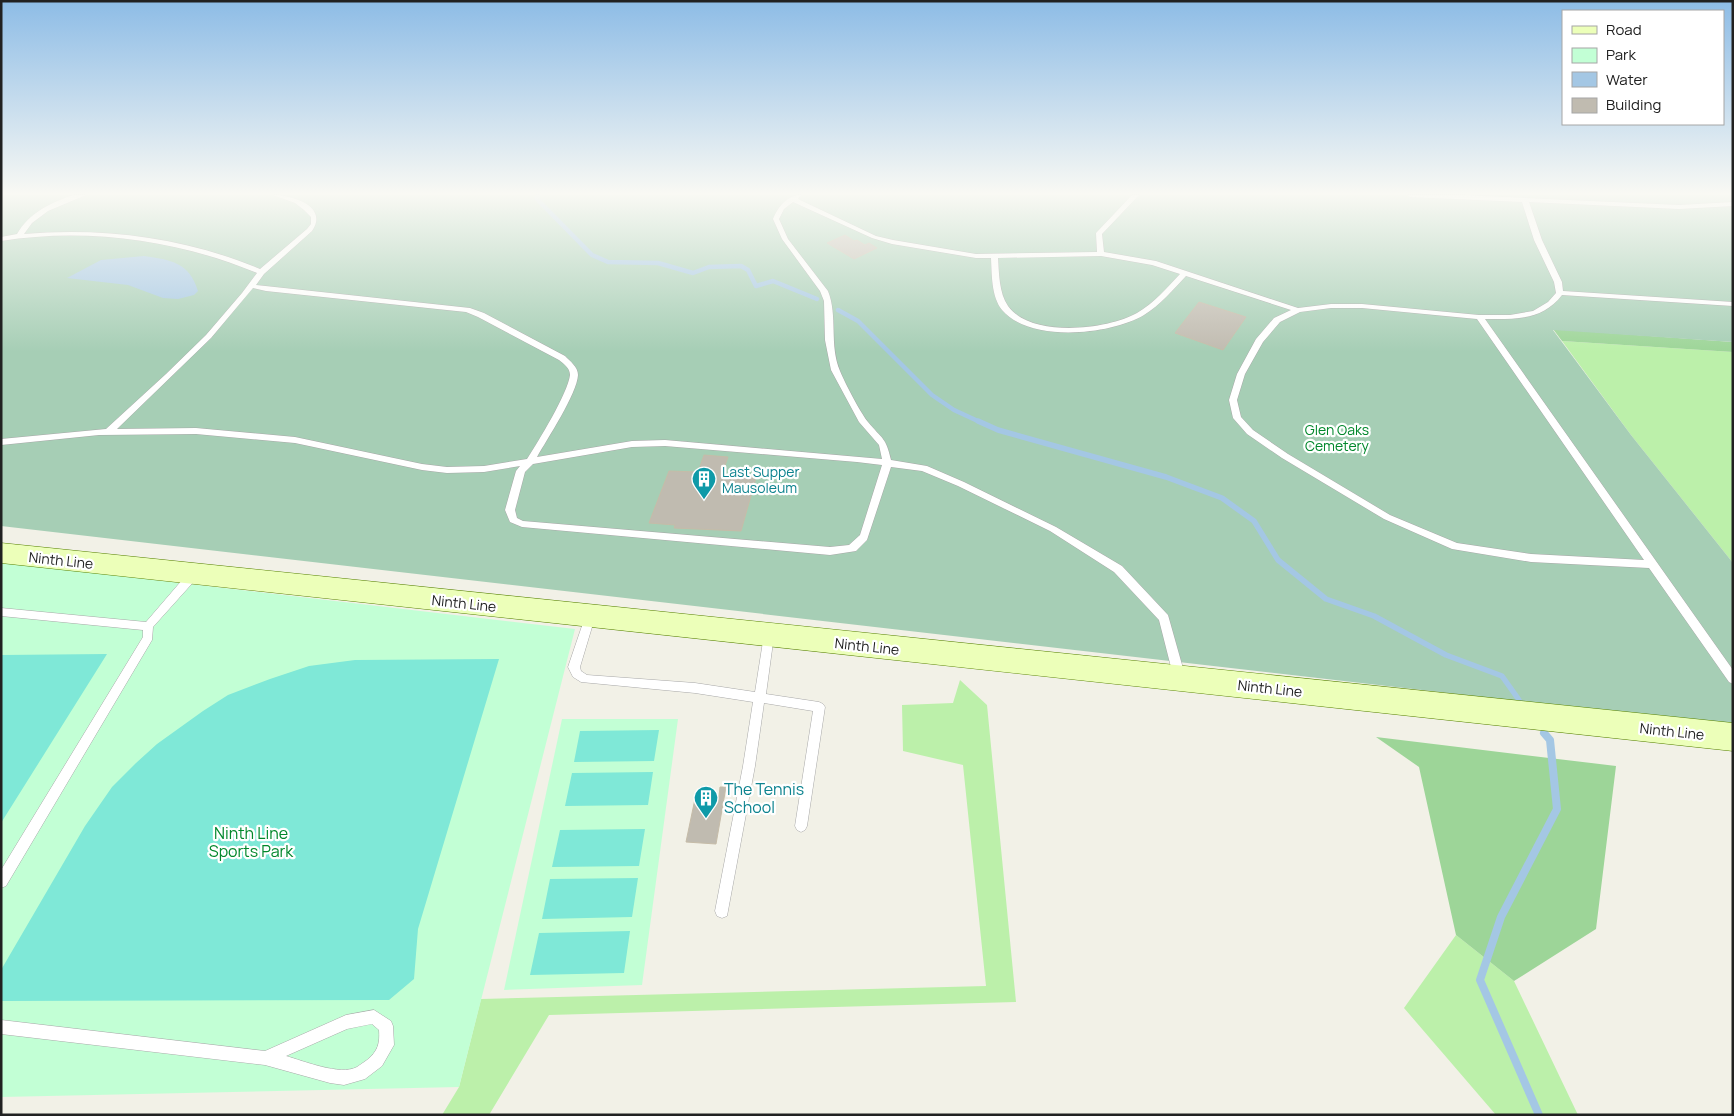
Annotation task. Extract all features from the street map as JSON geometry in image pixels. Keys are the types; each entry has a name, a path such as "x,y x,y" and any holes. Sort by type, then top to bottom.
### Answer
{"main road":[{"name":"Ninth Line","path":"1,553 1733,737"}],"lane":[{"path":"188,247 235,260 261,272"},
{"path":"108,432 209,338 252,286 261,272 291,247"},
{"path":"252,286 467,310 562,358 571,366 574,374 568,394 530,461 521,471 510,510 513,520 522,524 830,551 852,548 864,537 887,464 883,444 863,422 835,370 829,340 828,300 824,291 792,247"},
{"path":"925,247 976,256 1101,254 1153,263 1298,310"},
{"path":"1100,247 1101,254"},
{"path":"1541,247 1558,282 1560,293 1551,304 1535,313 1510,317 1479,317 1362,306 1331,306 1298,310 1277,320 1259,341 1240,374 1233,400 1238,418 1250,432 1285,456 1387,517 1455,546 1531,558 1652,564"},
{"path":"994,256 1000,297 1006,309 1016,318 1035,327 1060,329 1108,326 1129,320 1152,305 1185,273"},
{"path":"1560,293 1733,304"},
{"path":"1479,317 1733,679"},
{"path":"1,442 108,432 196,431 295,440 422,467 447,470 484,468 632,444 665,443 857,459 924,468 1053,529 1118,569 1164,618 1180,679"},
{"path":"1,882 148,637 148,626 194,575"},
{"path":"1,612 148,626"},
{"path":"590,617 574,667 577,674 586,679 695,688 819,707 801,826"},
{"path":"722,911 749,766 769,636"},
{"path":"1,1027 265,1058 344,1078 360,1074 377,1061 387,1045 386,1026 374,1017 346,1022 265,1058"}],"green space":[{"name":"Glen Oaks Cemetery","path":"1,247 1733,247 1733,342 1553,330 1631,435 1733,563 1733,726 1,526"},
{"path":"1553,329 1733,342 1733,352 1562,341"},
{"path":"1562,341 1733,352 1733,563 1631,435"},
{"name":"Ninth Line Sports Park","path":"1,562 575,629 459,1087 1,1097"},
{"path":"107,654 1,823 1,655"},
{"path":"499,659 418,929 414,979 389,1000 1,1001 1,970 85,826 112,787 157,744 203,711 228,695 309,666 355,660"},
{"path":"960,680 987,705 1016,1002 549,1015 489,1115 442,1115 459,1087 481,999 986,986 963,765 903,751 902,705 953,703"},
{"path":"562,719 678,719 642,985 504,990"},
{"path":"659,730 654,761 574,762 580,731"},
{"path":"1376,737 1616,766 1596,929 1514,981 1456,935 1419,767"},
{"path":"653,772 648,805 565,806 572,773"},
{"path":"645,829 639,866 552,867 560,830"},
{"path":"638,878 632,917 542,919 550,879"},
{"path":"630,931 624,973 530,975 539,933"},
{"path":"1456,935 1514,981 1578,1115 1496,1115 1404,1008"}],"water":[{"path":"144,256 178,264 190,274 198,291 194,295 178,299 163,298 128,285 67,278 101,260"}],"building":[{"path":"834,247 877,248 854,259"},
{"path":"1199,302 1246,317 1223,350 1175,333"},
{"name":"Last Supper Mausoleum","path":"704,455 728,457 722,474 756,478 741,531 674,528 675,525 649,523 669,471 698,472"},
{"name":"The Tennis School","path":"720,787 726,787 716,844 686,842 696,794 719,796"}],"waterway":[{"path":"584,247 592,255 608,262 658,263 693,273 709,267 741,266 748,270 756,286 773,281 817,299"},
{"path":"838,310 858,321 932,395 954,410 980,422"},
{"path":"978,421 998,430 1166,477 1222,498 1254,521 1278,560 1326,599 1374,616 1446,655 1502,676 1519,700"},
{"path":"1539,1115 1480,980 1501,917 1557,809 1550,740 1544,733"}],"place":[{"name":"Last Supper Mausoleum","path":"704,500"},
{"name":"The Tennis School","path":"706,819"}]}
